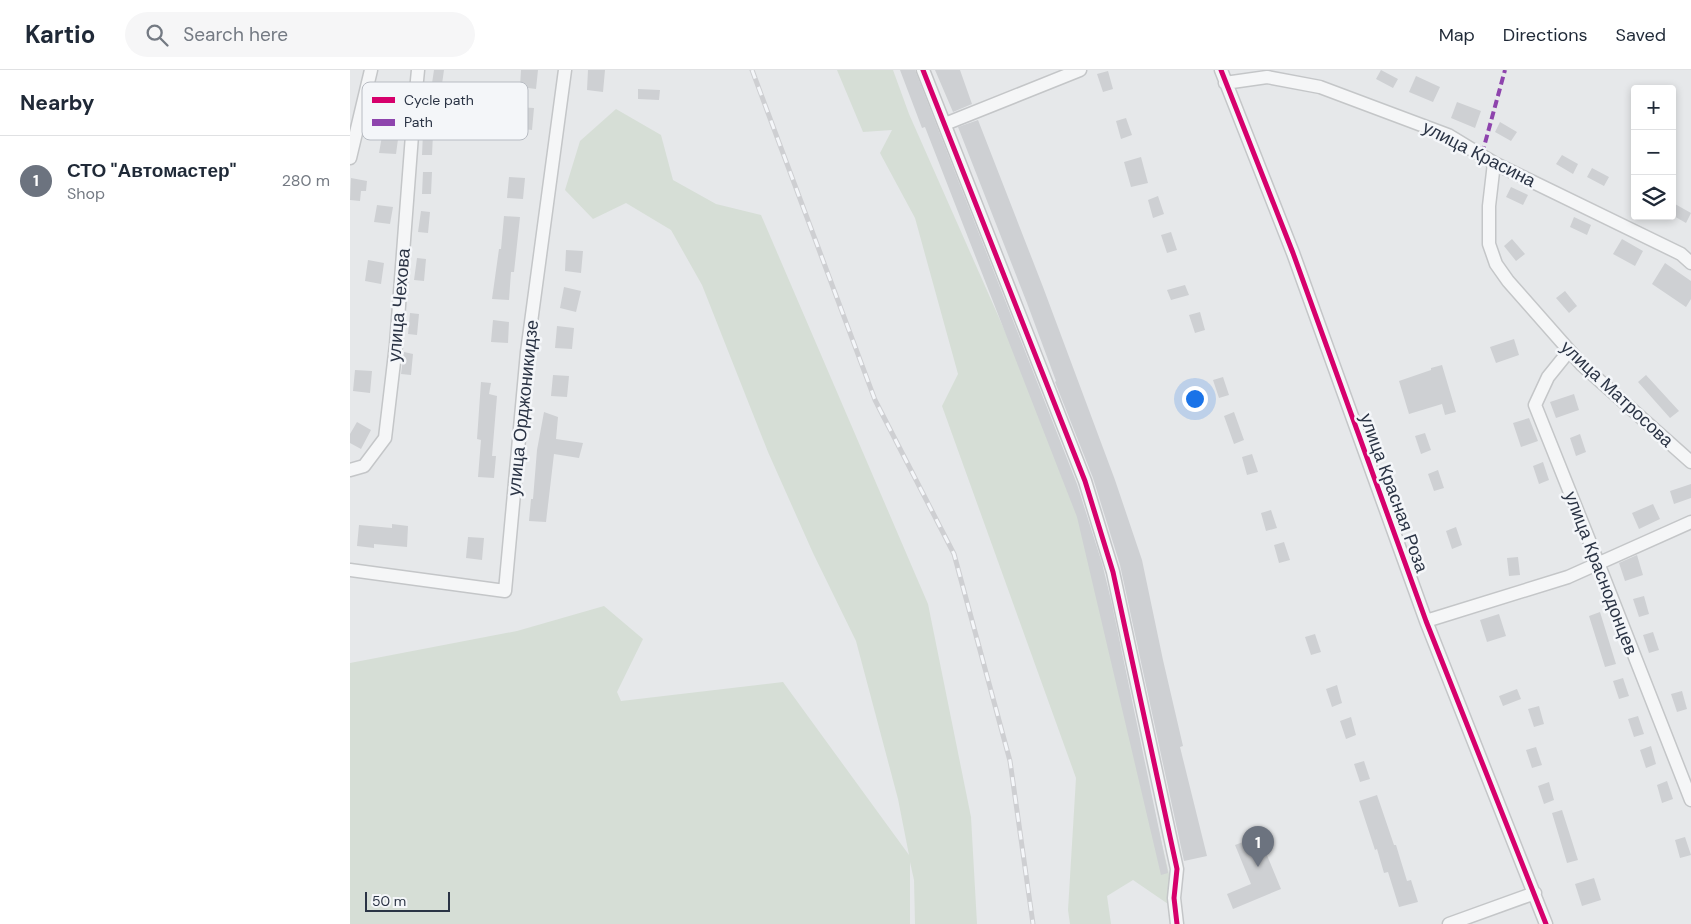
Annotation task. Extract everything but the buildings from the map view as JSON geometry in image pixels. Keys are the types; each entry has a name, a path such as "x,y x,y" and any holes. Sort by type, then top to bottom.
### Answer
{"street":[{"name":"улица Орджоникидзе","path":"350,570 505,591 527,352 565,70"},
{"path":"923,70 1085,481 1113,572 1177,869 1174,898 1177,924"},
{"path":"944,124 1080,70"},
{"name":"улица Красная Роза","path":"1221,70 1293,254 1426,622 1546,924"},
{"name":"улица Красина","path":"1226,83 1267,77 1320,86 1448,135 1494,163 1681,254 1691,263"},
{"path":"350,158 362,112"},
{"name":"улица Чехова","path":"350,470 364,466 385,438 396,345 412,140"},
{"name":"улица Матросова","path":"1494,163 1489,206 1489,244 1496,264 1508,281 1582,365 1691,462"},
{"name":"улица Краснодонцев","path":"1569,351 1548,377 1534,405 1691,800"},
{"path":"1426,622 1568,577 1691,522"},
{"path":"1449,924 1535,893"}],"shaded area":[{"path":"837,70 893,70 909,114 1084,510 1169,874 1171,906 1133,880 1107,896 1111,924 1070,924 1068,910 1076,778 942,406 958,374 915,218 880,153 892,130 863,132"},
{"path":"616,109 661,135 673,180 716,204 761,215 928,604 971,817 977,924 915,924 914,880 910,862 910,924 350,924 350,663 517,631 604,606 643,639 617,692 621,701 783,682 909,855 898,799 856,641 813,553 768,452 702,285 671,230 626,203 593,219 565,190 580,141"}],"railway":[{"path":"752,70 875,400 954,554 1010,761 1033,924"}],"marked path":[{"path":"1482,154 1505,70"}],"cycle path":[{"path":"923,70 1085,481 1113,572 1177,869 1174,898 1177,924"},
{"path":"1221,70 1293,253 1426,621 1546,924"}],"place":[{"name":"СТО \"Автомастер\"","path":"1258,867"}]}
